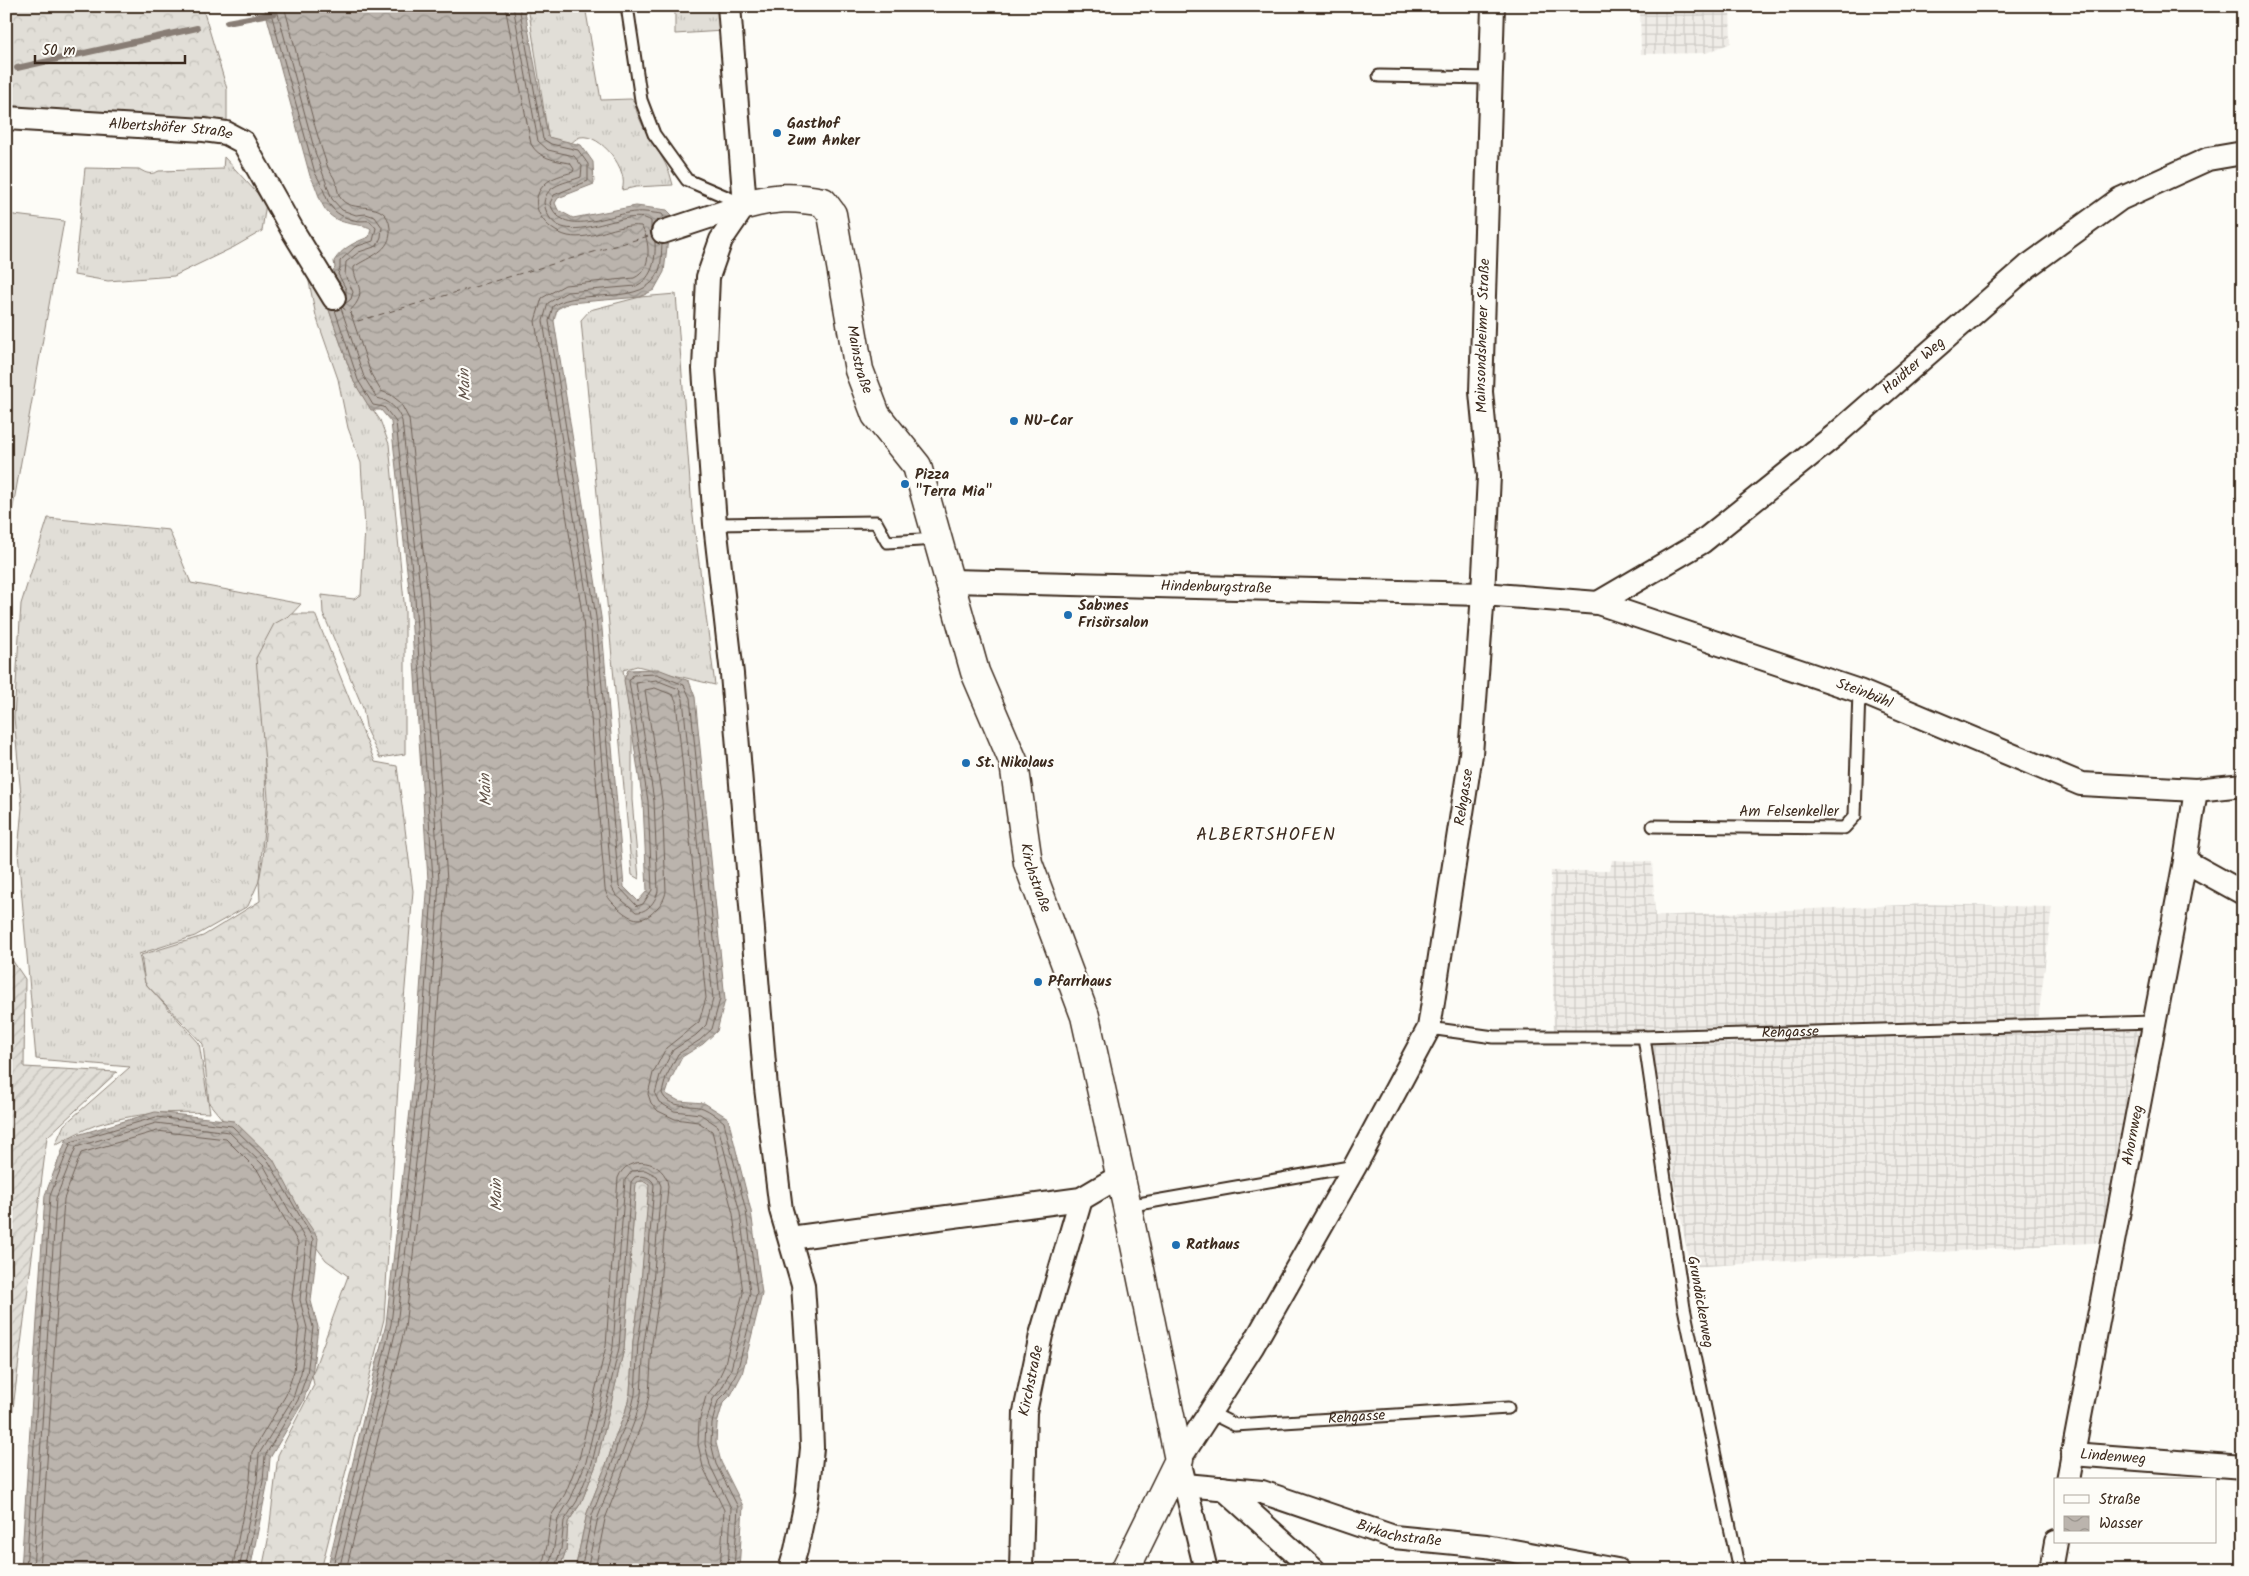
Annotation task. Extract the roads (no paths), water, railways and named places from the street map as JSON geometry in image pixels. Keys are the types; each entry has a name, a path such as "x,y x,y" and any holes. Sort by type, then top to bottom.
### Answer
{"street":[{"path":"729,6 745,204 721,240 708,277 704,369 715,524 732,674 766,1088 781,1210 802,1284 812,1448 807,1497 790,1570"},
{"name":"Mainsondsheimer Straße","path":"1483,594 1489,476 1481,392 1493,6"},
{"name":"Albertshöfer Straße","path":"6,118 204,130 226,133 243,142 293,231 334,298"},
{"name":"Haidter Weg","path":"1598,603 1702,542 1834,436 2028,266 2120,200 2208,159 2243,153"},
{"name":"Mainstraße","path":"662,232 745,204 770,198 798,197 823,202 832,214 859,370 876,415 917,466 950,582"},
{"name":"Hindenburgstraße","path":"950,582 1483,594"},
{"name":"Kirchstraße","path":"950,582 975,672 1014,762 1028,863 1085,1016 1127,1206 1182,1472"},
{"name":"Steinbühl","path":"1483,594 1598,603 1859,691 2081,784 2196,790 2243,785"},
{"name":"Rehgasse","path":"1182,1472 1209,1412 1252,1347 1355,1166 1429,1028 1471,754 1483,594"},
{"name":"Ahornweg","path":"2068,1478 2153,1022 2185,861 2196,790"},
{"path":"2185,861 2243,893"},
{"path":"790,1238 1081,1199 1120,1176"},
{"name":"Kirchstraße","path":"1021,1570 1025,1412 1041,1335 1081,1199"},
{"name":"Lindenweg","path":"2072,1454 2243,1467"},
{"path":"1126,1570 1182,1472"},
{"path":"1182,1472 1206,1570"},
{"name":"Birkachstraße","path":"1182,1472 1223,1488 1262,1492 1394,1537 1486,1546 1617,1570"},
{"path":"1223,1488 1314,1570"},
{"path":"2051,1570 2056,1544"}],"lane":[{"path":"626,6 641,100 654,134 686,180 745,204"},
{"path":"1379,76 1490,78"},
{"path":"715,524 876,522 887,542 937,539"},
{"name":"Am Felsenkeller","path":"1653,826 1844,828 1855,816 1859,691"},
{"name":"Rehgasse","path":"1429,1028 1494,1037 1644,1037 2153,1022"},
{"name":"Grundäckerweg","path":"1644,1037 1684,1308 1739,1570"},
{"path":"1127,1206 1355,1166"},
{"name":"Rehgasse","path":"1209,1412 1235,1425 1508,1408"}],"water":[{"name":"Main","path":"264,6 524,6 548,137 581,145 593,162 594,184 558,198 555,203 558,210 573,218 636,206 667,210 671,214 664,272 654,290 640,297 569,303 557,309 554,321 601,617 624,887 638,901 647,891 643,802 624,680 628,670 658,669 689,681 695,697 725,1000 717,1031 703,1044 682,1057 666,1094 679,1101 704,1103 728,1118 751,1211 762,1294 742,1374 731,1395 723,1403 717,1424 716,1443 721,1462 743,1506 739,1570 575,1570 587,1513 625,1413 630,1393 633,1341 640,1295 649,1185 643,1181 636,1182 624,1349 596,1465 581,1503 568,1522 566,1550 559,1570 327,1570 386,1324 414,1075 428,880 410,598 391,422 381,410 371,410 354,382 327,304 331,273 335,268 334,261 349,246 369,237 371,229 340,221 329,214 323,206 310,176"},
{"path":"155,1112 234,1121 273,1159 302,1214 318,1238 311,1301 318,1327 312,1375 303,1402 270,1458 268,1481 250,1570 21,1570 45,1195 67,1138"}],"waterway":[{"path":"227,22 275,13"},
{"path":"17,68 197,28"}],"place":[{"name":"Gasthof Zum Anker","path":"777,133"},
{"name":"NU-Car","path":"1014,421"},
{"name":"Pizza \"Terra Mia\"","path":"905,484"},
{"name":"Sab:nes Frisörsalon","path":"1068,615"},
{"name":"St. Nikolaus","path":"966,763"},
{"name":"Pfarrhaus","path":"1038,982"},
{"name":"Rathaus","path":"1176,1245"}],"district":[{"name":"ALBERTSHOFEN","path":"1266,835"}]}
